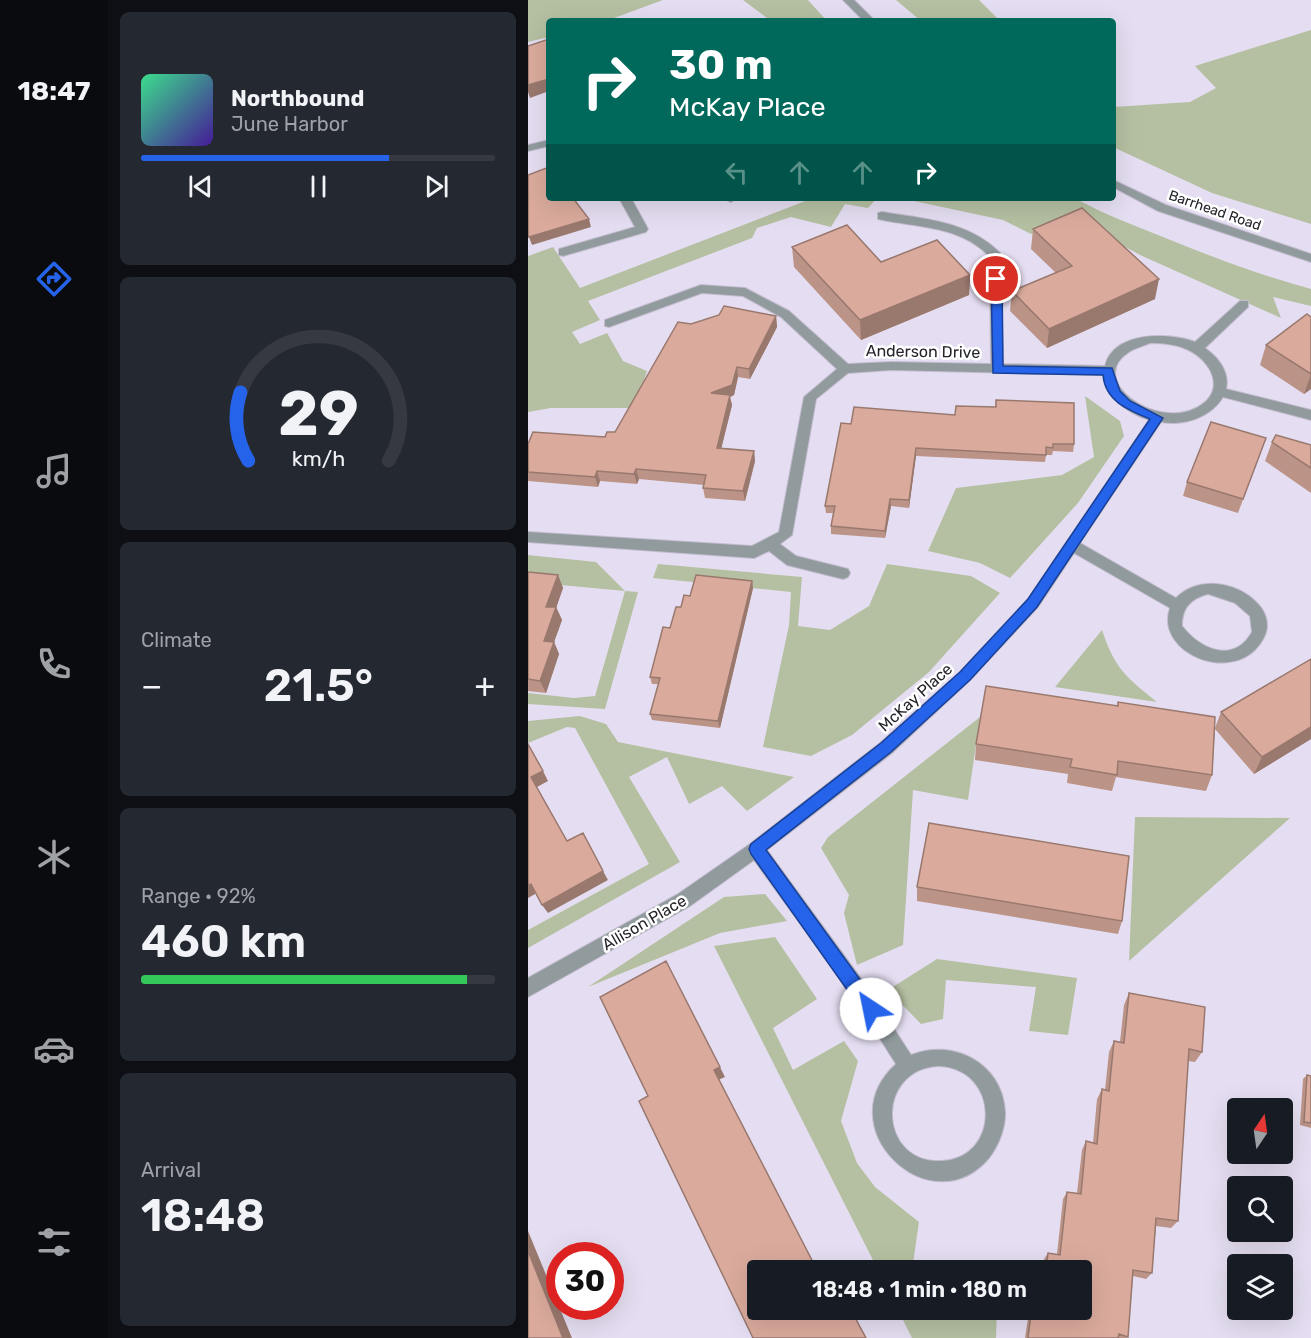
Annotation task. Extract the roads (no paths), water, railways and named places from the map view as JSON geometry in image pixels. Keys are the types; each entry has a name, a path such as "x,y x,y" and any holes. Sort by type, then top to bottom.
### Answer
{"street":[{"path":"848,0 867,18"},
{"path":"528,148 546,144"},
{"name":"Barrhead Road","path":"1116,185 1162,208 1311,258"},
{"path":"563,252 609,241 642,229 627,201"},
{"path":"882,216 968,233 989,246 996,256 997,370"},
{"name":"Anderson Drive","path":"609,323 701,289 745,292 785,314 845,369"},
{"path":"1197,348 1244,304"},
{"path":"1149,339 1166,339 1197,348 1218,368 1222,380 1220,392 1214,403 1203,411 1182,417 1157,418 1126,404 1115,394 1109,382 1108,370 1112,359 1121,350 1149,339"},
{"name":"Anderson Drive","path":"769,543 785,535 810,397 845,369 891,366 997,370 1108,370"},
{"path":"1220,392 1311,415"},
{"name":"McKay Place","path":"756,849 886,748 965,676 1033,603 1157,418"},
{"path":"528,537 754,552 769,543 792,561 843,573"},
{"path":"1073,546 1177,605"},
{"path":"1208,588 1235,594 1255,612 1259,623 1258,635 1244,652 1231,657 1203,654 1191,647 1175,627 1177,605 1184,597 1208,588"},
{"path":"756,849 859,990 907,1065"},
{"name":"Allison Place","path":"528,988 684,900 756,849"},
{"path":"943,1055 961,1060 977,1071 989,1086 995,1104 993,1131 980,1154 965,1166 947,1171 927,1170 910,1163 896,1150 887,1132 883,1114 886,1095 894,1078 907,1065 925,1058 943,1055"}]}
